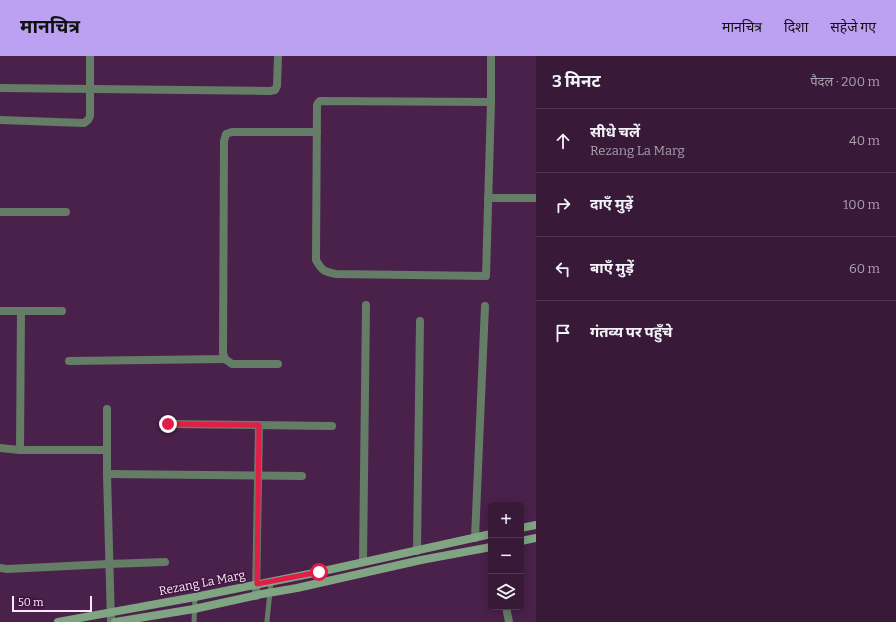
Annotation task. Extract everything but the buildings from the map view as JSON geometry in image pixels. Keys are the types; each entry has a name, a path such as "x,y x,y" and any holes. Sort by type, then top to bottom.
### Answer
{"main road":[{"path":"524,527 536,525"},
{"name":"Rezang La Marg","path":"58,622 271,582 488,536"},
{"path":"524,540 536,538"},
{"name":"Rezang La Marg","path":"115,622 194,609 296,588 428,558 488,548"}],"street":[{"path":"0,120 84,123 90,116 90,56"},
{"path":"0,88 270,91 275,90 277,86 278,56"},
{"path":"491,56 491,102 486,276 336,274 325,272 320,268 316,260 316,105 320,101 491,102"},
{"path":"278,364 232,364 225,359 223,353 224,141 226,134 232,132 316,132"},
{"path":"488,198 536,198"},
{"path":"0,212 66,212"},
{"path":"363,562 366,304"},
{"path":"475,538 485,306"},
{"path":"0,311 62,311"},
{"path":"20,450 21,311"},
{"path":"417,551 420,321"},
{"path":"69,361 225,359"},
{"path":"107,409 107,474 111,622"},
{"path":"168,424 332,426"},
{"path":"256,596 259,425"},
{"path":"0,448 20,450 107,450"},
{"path":"107,474 302,476"},
{"path":"0,568 7,569 166,562"},
{"path":"507,610 509,622"}],"lane":[{"path":"266,622 271,582"},
{"path":"194,597 194,622"}],"route":[{"path":"168,424 259,425 257,584 319,572"}]}
